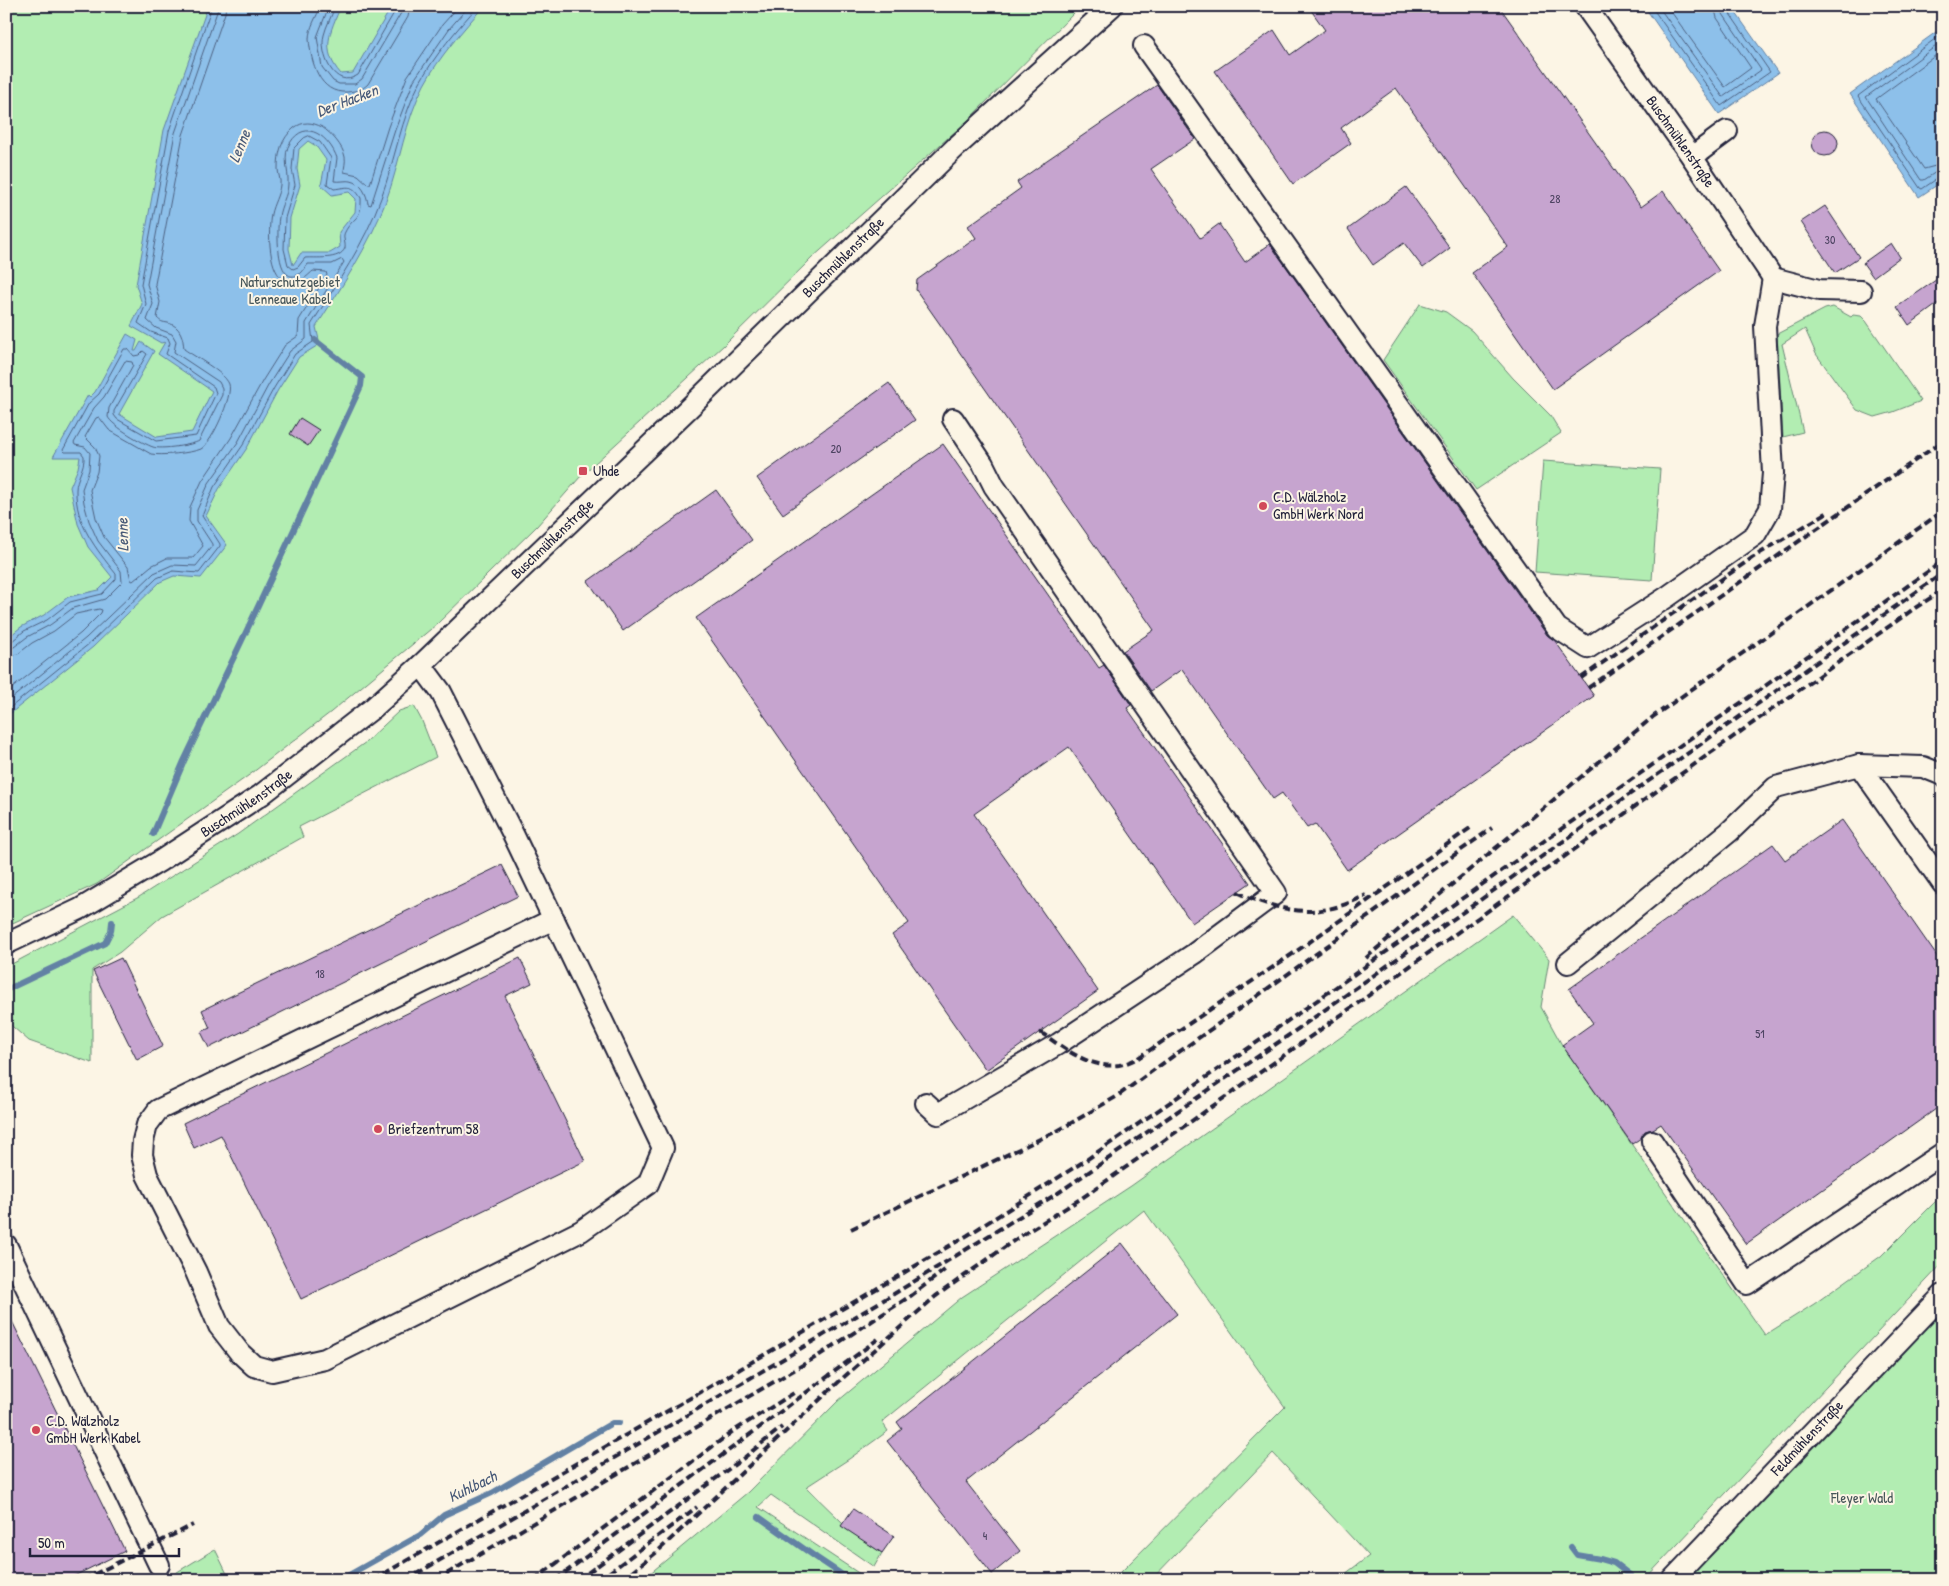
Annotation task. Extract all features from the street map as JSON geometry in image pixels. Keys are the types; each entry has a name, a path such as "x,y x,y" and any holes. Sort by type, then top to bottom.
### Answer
{"street":[{"name":"Buschmühlenstraße","path":"6,944 80,910 160,861 262,795 373,708 697,401 956,147 1112,6"},
{"name":"Buschmühlenstraße","path":"1585,6 1692,157 1773,278"},
{"path":"1144,46 1557,628 1588,648 1667,597 1755,534 1770,509 1773,473 1765,326 1773,278 1819,290 1862,291"},
{"path":"1692,157 1727,131"},
{"path":"926,1104 938,1114 1058,1044 1194,954 1276,893 994,486 983,464 953,419"},
{"path":"421,664 441,692 554,920 663,1148 648,1184 581,1231 325,1359 272,1371 254,1366 240,1353 219,1326 196,1272 147,1175 142,1155 147,1125 158,1110 554,920"},
{"path":"1859,765 1943,884"},
{"path":"1568,963 1729,832 1776,788 1859,765 1922,768 1943,776"},
{"path":"1652,1141 1748,1284 1943,1153"},
{"path":"6,1245 159,1565"},
{"name":"Feldmühlenstraße","path":"1672,1580 1943,1295"}],"green space":[{"name":"Naturschutzgebiet Lenneaue Kabel","path":"6,6 1081,6 966,122 812,258 724,345 581,476 537,526 437,624 331,712 252,773 97,884 6,926"},
{"path":"1420,304 1446,312 1472,331 1513,378 1550,415 1561,433 1476,490 1383,360"},
{"path":"1833,307 1851,317 1853,315 1861,316 1866,321 1921,401 1875,417 1857,410 1816,354 1805,329 1782,344 1803,432 1783,437 1777,334 1825,309"},
{"path":"1543,461 1660,469 1652,580 1535,572"},
{"path":"414,706 436,757 299,827 303,837 162,916 120,952 92,970 92,1063 29,1041 6,1021 6,967 139,897 238,834 366,742 399,711"},
{"path":"1513,915 1549,959 1541,1007 1562,1045 1765,1335 1814,1304 1881,1256 1943,1194 1943,1263 1644,1580 1337,1580 1369,1556 1273,1453 1151,1580 1113,1580 1285,1407 1144,1210 882,1422 888,1431 806,1487 843,1523 842,1526 882,1553 874,1567 771,1495 758,1507 869,1580 642,1580 748,1492 838,1401 962,1297 1131,1186"},
{"name":"Fleyer Wald","path":"1943,1295 1943,1580 1672,1580"},
{"path":"215,1549 230,1580 164,1580"}],"water":[{"path":"208,6 341,6 333,24 329,49 331,57 341,74 353,73 392,6 484,6 444,54 417,99 391,187 379,218 354,266 316,327 320,344 299,357 278,390 247,448 219,489 206,516 227,545 201,578 174,576 160,582 93,647 6,717 6,639 21,627 44,615 68,597 99,590 112,577 88,547 78,524 70,487 78,468 80,457 53,457 88,395 90,397 95,392 127,334 137,340 134,351 136,351 141,342 154,351 119,414 157,437 192,432 212,391 158,354 165,342 161,343 131,326 142,304 136,285 164,130","holes":["308,141 316,146 326,160 321,185 332,195 349,192 356,199 355,212 339,232 340,247 330,253 301,253 293,265 289,249 290,218 300,185 297,169 299,149"]},
{"path":"1644,6 1731,6 1778,73 1719,114"},
{"path":"1943,27 1943,181 1919,197 1850,94"}],"building":[{"path":"1308,6 1499,6 1641,207 1663,191 1719,271 1553,389 1472,273 1508,247 1396,88 1341,128 1351,143 1293,184 1215,71 1274,30 1290,55 1325,30"},
{"name":"C.D. Wälzholz GmbH Werk Nord","path":"1157,85 1195,139 1151,169 1200,238 1219,224 1245,262 1270,244 1547,635 1555,641 1594,696 1347,870 1315,824 1307,828 1282,793 1273,799 1182,669 1151,691 1123,651 1154,630 916,290 917,280 976,238 968,226 1021,188 1017,182"},
{"path":"1825,130 1834,134 1838,143 1834,152 1825,156 1816,152 1812,143 1816,134"},
{"path":"1406,187 1450,248 1423,268 1404,243 1373,265 1348,229"},
{"path":"1825,206 1859,257 1835,273 1801,222"},
{"path":"1891,243 1900,257 1873,277 1863,263"},
{"path":"1943,275 1943,300 1909,325 1897,307"},
{"path":"889,383 915,420 783,514 757,478"},
{"path":"300,418 319,430 308,446 290,434"},
{"path":"943,444 1099,668 1104,665 1131,705 1127,708 1250,883 1192,923 1069,747 974,814 1098,991 986,1070 892,935 909,923 696,618"},
{"path":"716,490 752,540 623,631 588,581"},
{"path":"1842,820 1943,965 1943,1086 1936,1090 1943,1099 1943,1104 1746,1244 1661,1124 1645,1131 1641,1138 1632,1144 1562,1045 1593,1023 1569,989 1773,844 1785,860"},
{"path":"502,865 518,896 209,1048 201,1032 210,1028 202,1010"},
{"path":"121,958 163,1046 137,1060 93,971"},
{"name":"Briefzentrum 58","path":"520,958 532,983 505,996 585,1161 301,1299 221,1135 194,1148 183,1123"},
{"path":"1122,1243 1177,1314 966,1482 1020,1551 992,1574 887,1441 902,1429 897,1422"},
{"name":"C.D. Wälzholz GmbH Werk Kabel","path":"6,1309 125,1551 66,1580 6,1580"},
{"path":"853,1509 894,1536 882,1553 841,1526"}],"waterway":[{"path":"153,834 184,761 361,386 362,377 315,340"},
{"path":"6,990 105,943 111,931 112,922"},
{"name":"Kuhlbach","path":"340,1580 420,1535 444,1515 492,1493 612,1423 619,1423"},
{"name":"Kuhlbach","path":"759,1517 850,1580"},
{"path":"1571,1547 1577,1555 1614,1563 1631,1576"}],"railway":[{"path":"1588,688 1943,441"},
{"path":"1366,958 1654,716 1943,511"},
{"path":"1581,678 1752,558 1828,512"},
{"path":"373,1580 706,1389 968,1235 1086,1160 1269,1034 1943,561"},
{"path":"406,1580 892,1295 1058,1193 1292,1033 1943,573"},
{"path":"622,1580 657,1552 844,1377 936,1296 1019,1237 1082,1198 1943,590"},
{"path":"1040,1032 1068,1051 1097,1064 1119,1065 1136,1059 1294,953 1473,826"},
{"path":"851,1229 1059,1130 1116,1097 1492,828"},
{"path":"1237,892 1270,905 1301,911 1317,911 1332,908 1366,895"},
{"path":"436,1580 818,1356 912,1295 946,1269"},
{"path":"555,1580 878,1339"},
{"path":"534,1580 732,1432 797,1391"},
{"path":"578,1580 745,1457 782,1427"},
{"path":"599,1580 697,1507"},
{"path":"83,1580 193,1525"}],"place":[{"name":"Uhde","path":"583,471"},
{"name":"C.D. Wälzholz GmbH Werk Nord","path":"1263,506"},
{"name":"Briefzentrum 58","path":"378,1129"},
{"name":"C.D. Wälzholz GmbH Werk Kabel","path":"36,1430"}],"water label":[{"name":"Der Hacken","path":"347,100"},
{"name":"Lenne","path":"239,146"},
{"name":"Lenne","path":"122,535"}]}
